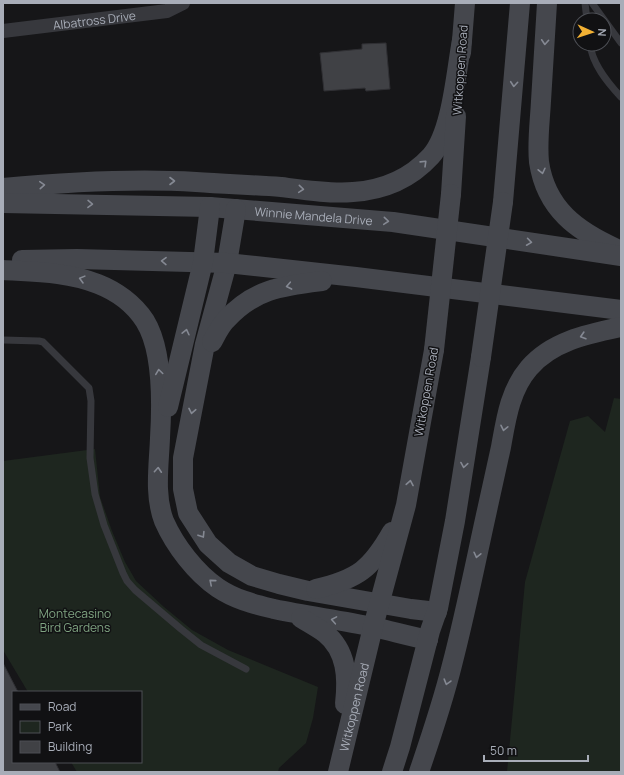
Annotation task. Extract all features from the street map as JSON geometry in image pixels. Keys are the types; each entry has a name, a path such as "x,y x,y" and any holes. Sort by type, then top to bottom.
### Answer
{"main road":[{"name":"Witkoppen Road","path":"338,771 379,602 406,505 434,350 451,194 465,3"},
{"path":"392,772 437,612 455,521 481,357 503,202 520,3"},
{"path":"547,3 539,130 539,160 542,174 546,186 558,208 569,221 598,241 621,251"},
{"path":"3,188 90,182 183,181 326,192 353,192 383,187 405,178 422,165 432,155 440,142 448,118 462,40"},
{"name":"Winnie Mandela Drive","path":"3,203 210,207 393,222 621,256"},
{"path":"160,438 203,262 210,207"},
{"path":"236,209 227,263 202,359 183,458 183,489 188,513 208,544 229,563 252,576 308,591 379,602 411,609 437,612"},
{"path":"3,260 77,259 227,263 356,277 621,310"},
{"path":"3,270 56,274 84,279 99,284 116,293 130,303 145,321 155,345 161,386 158,479 160,502 164,521 177,544 191,564 218,588 245,602 293,613 373,627 428,640"},
{"path":"202,359 224,321 242,305 262,293 288,286 356,277"},
{"path":"419,772 433,732 452,665 510,404 518,384 529,368 544,354 566,342 588,334 621,327"},
{"path":"308,591 346,581 359,573 372,562 381,550 406,505"},
{"path":"293,613 325,633 337,645 343,656 347,685 338,759 338,771"}],"street":[{"name":"Albatross Drive","path":"3,32 167,11 183,3"}],"lane":[{"path":"592,3 621,44"},
{"path":"591,52 598,68 621,97"},
{"path":"3,340 44,342 90,388 90,458 95,494 104,525 127,581 135,590 201,644 246,669"}],"green space":[{"path":"614,398 621,399 621,772 507,772 525,582 570,421 588,416 605,432"},
{"name":"Montecasino Bird Gardens","path":"95,449 100,497 125,562 136,581 192,630 228,650 318,687 313,718 306,743 279,768 278,772 77,772 72,763 142,763 142,691 27,691 3,650 3,461"}],"building":[{"path":"386,43 390,89 366,91 365,88 324,91 320,53 362,49 362,44"},
{"path":"3,663 17,691 12,691 12,763 56,763 60,772 3,772"}]}
